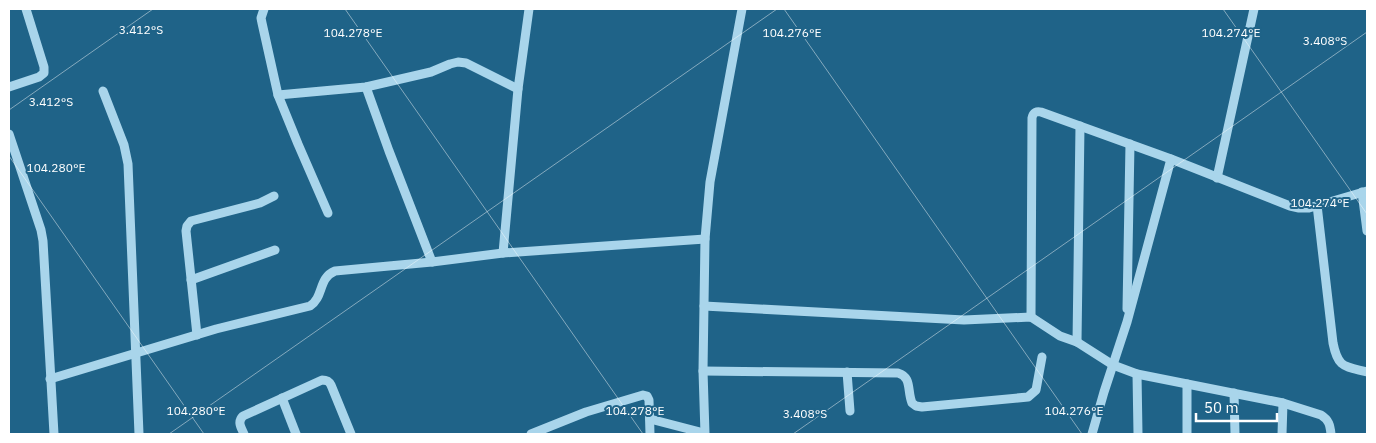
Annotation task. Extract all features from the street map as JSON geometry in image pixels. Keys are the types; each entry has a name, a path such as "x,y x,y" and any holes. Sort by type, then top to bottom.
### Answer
{"street":[{"path":"9,87 39,77 44,73 44,67 26,9"},
{"path":"264,9 261,18 278,95 328,213"},
{"path":"503,253 518,89 529,9"},
{"path":"650,419 704,434 705,239 710,182 742,9"},
{"path":"1217,178 1254,9"},
{"path":"278,95 366,87 431,72 458,62 466,63 518,89"},
{"path":"366,87 432,262"},
{"path":"103,91 125,150 128,164 139,434"},
{"path":"1030,317 1032,115 1037,112 1171,159 1290,206 1309,208 1365,191 1367,231"},
{"path":"1077,342 1080,126"},
{"path":"9,134 43,241 54,434"},
{"path":"1126,322 1130,144"},
{"path":"1092,434 1126,322 1171,159"},
{"path":"197,335 186,232 187,226 191,221 260,203 274,196"},
{"path":"1318,205 1335,356 1344,366 1367,372"},
{"path":"50,379 227,325 310,306 317,299 325,278 335,272 503,253 705,239"},
{"path":"191,280 275,250"},
{"path":"704,306 964,320 1030,317 1060,336 1077,342 1113,365 1137,374 1283,403 1321,415 1330,424 1331,434"},
{"path":"703,371 901,374 905,376 908,383 912,402 916,406 922,407 1028,397 1036,390 1042,357"},
{"path":"847,372 850,411"},
{"path":"1137,374 1138,434"},
{"path":"244,434 239,423 243,416 322,380 328,380 331,385 351,434"},
{"path":"1187,384 1187,434"},
{"path":"1234,393 1235,434"},
{"path":"531,434 586,412 641,395 646,395 649,398 650,434"},
{"path":"282,398 296,434"},
{"path":"1282,434 1283,403"}]}
